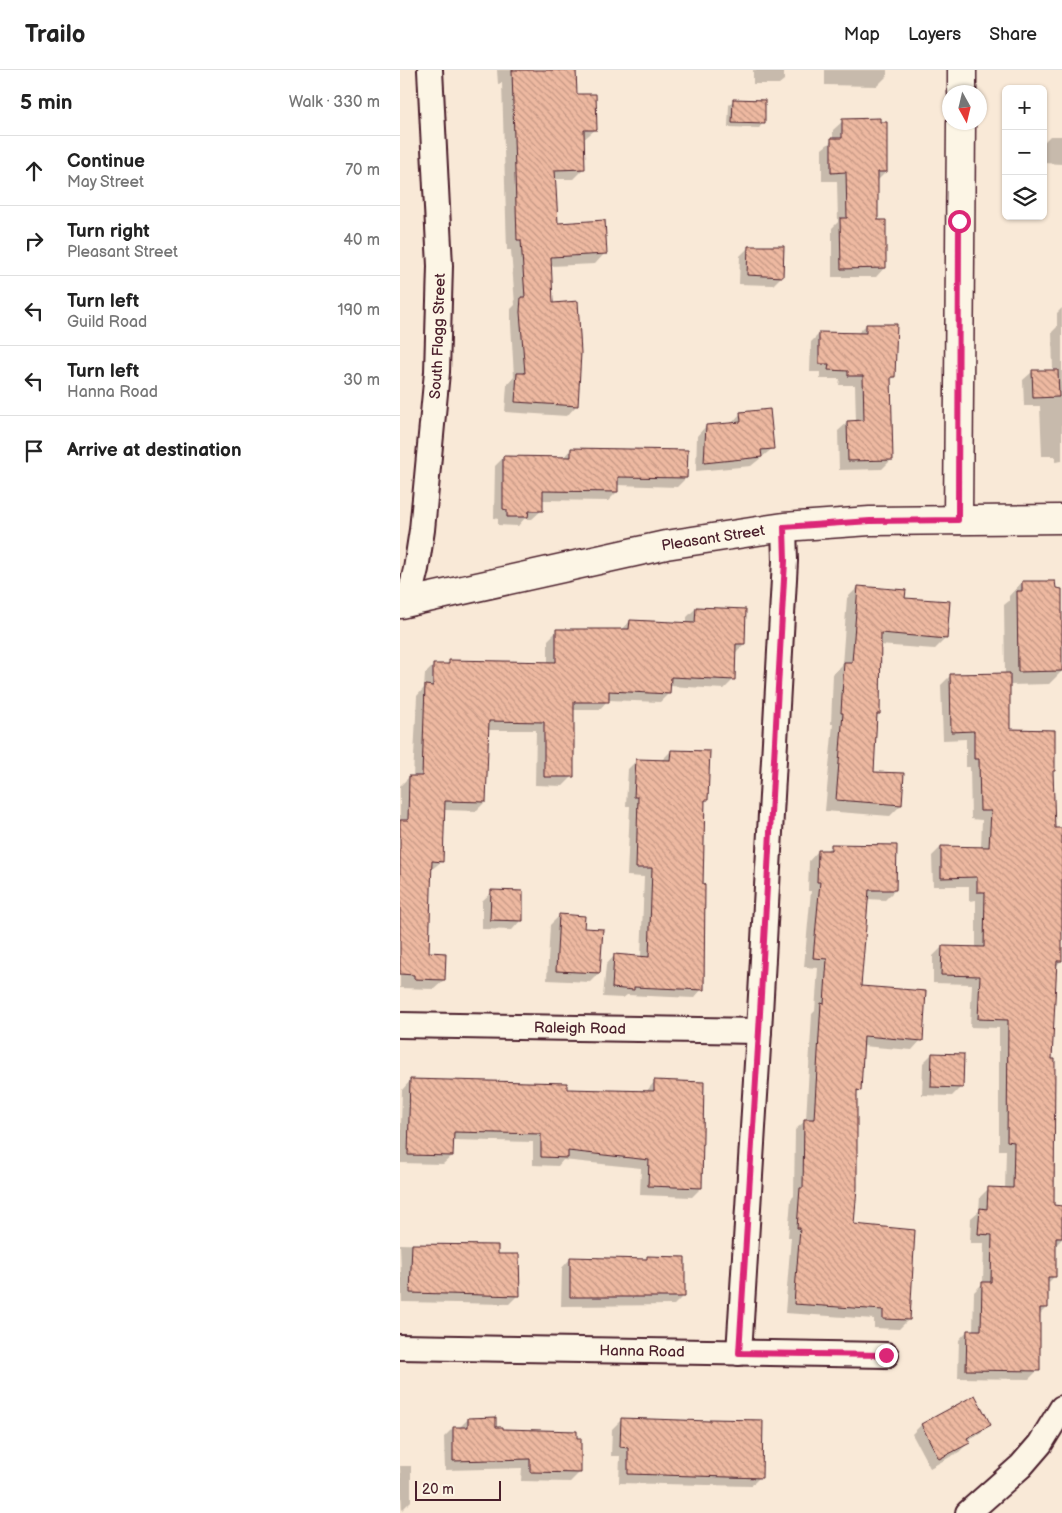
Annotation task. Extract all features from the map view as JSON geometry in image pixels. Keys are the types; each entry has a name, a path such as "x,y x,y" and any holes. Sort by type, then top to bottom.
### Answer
{"main road":[{"path":"962,70 962,85"},
{"path":"958,520 961,130"},
{"name":"Pleasant Street","path":"403,608 666,545 784,527 870,521 1062,519"}],"street":[{"name":"South Flagg Street","path":"403,608 416,569 424,512 437,372 440,266 430,70"},
{"path":"739,1353 785,561 784,527"},
{"name":"Raleigh Road","path":"400,1025 759,1031"},
{"name":"Hanna Road","path":"400,1347 886,1355"},
{"path":"968,1513 1021,1466 1040,1444 1062,1408"}],"building":[{"path":"512,70 576,70 577,94 596,94 597,130 584,130 585,169 555,170 558,223 605,220 607,254 551,257 553,303 578,301 581,353 578,406 515,402 517,373 525,373 520,312 521,297 525,297 521,240 517,240"},
{"path":"733,99 765,100 765,124 732,123"},
{"path":"880,118 880,122 887,122 887,172 878,172 878,220 886,220 886,268 841,269 840,218 847,218 846,172 831,173 831,138 842,138 842,119"},
{"path":"748,246 784,246 783,277 747,275"},
{"path":"866,324 897,324 895,377 891,377 893,460 848,461 847,421 864,420 863,376 848,376 848,371 828,370 829,364 819,364 819,332 866,333"},
{"path":"1032,370 1058,370 1059,397 1033,398"},
{"path":"770,409 774,449 761,450 762,457 704,463 706,425 741,422 740,412"},
{"path":"571,448 688,450 687,478 618,477 618,492 543,491 543,511 529,511 528,517 507,517 507,510 503,509 503,456 571,457"},
{"path":"1022,581 1055,581 1056,588 1062,589 1062,671 1018,672 1017,591 1022,591"},
{"path":"858,586 906,590 905,598 950,601 947,639 881,633 880,714 877,714 874,772 904,773 902,805 836,800 843,713 841,713 844,662 852,662"},
{"path":"696,607 746,609 745,644 736,644 735,680 671,677 670,694 609,691 609,702 574,702 574,777 544,777 544,722 489,721 486,802 445,801 443,862 432,861 429,952 446,953 445,980 414,979 414,975 400,974 400,820 408,820 409,776 422,776 425,685 433,686 433,664 449,664 449,660 556,662 556,629 629,629 630,620 695,623"},
{"path":"1010,673 1010,729 1055,730 1055,771 1053,771 1055,828 1062,828 1062,961 1057,961 1052,1059 1055,1059 1054,1205 1062,1206 1062,1238 1056,1238 1056,1277 1048,1277 1048,1308 1040,1308 1040,1371 966,1370 967,1330 981,1330 982,1282 991,1282 992,1235 978,1234 980,1208 987,1209 988,1187 1013,1188 1014,1142 1007,1141 1008,1020 978,1019 980,976 941,975 942,946 984,947 985,892 977,892 977,877 941,878 941,846 989,847 991,811 980,811 979,759 974,759 974,731 951,732 950,674"},
{"path":"671,750 710,751 708,800 705,800 703,884 705,884 704,990 634,987 634,990 612,988 614,954 649,957 652,868 636,868 638,797 634,797 636,759 670,760"},
{"path":"831,844 897,845 896,890 869,890 861,986 926,991 923,1041 864,1036 861,1091 857,1090 857,1188 854,1224 915,1230 910,1320 883,1319 883,1310 794,1304 800,1228 797,1228 800,1188 803,1188 804,1119 814,1119 821,1003 824,1004 827,959 813,958 820,882 817,882 818,850 831,850"},
{"path":"491,890 523,891 523,921 490,920"},
{"path":"559,914 585,916 584,928 603,929 600,973 556,971"},
{"path":"932,1053 964,1054 963,1088 931,1087"},
{"path":"410,1079 567,1083 567,1089 654,1091 654,1080 704,1082 702,1188 648,1186 649,1160 568,1151 568,1158 541,1157 541,1134 454,1132 453,1156 408,1155"},
{"path":"412,1244 498,1245 498,1254 519,1254 520,1296 410,1293"},
{"path":"647,1256 685,1257 685,1297 570,1297 570,1257 647,1259"},
{"path":"975,1395 991,1425 967,1438 970,1443 939,1459 921,1424"},
{"path":"496,1417 496,1427 503,1427 503,1429 577,1431 577,1438 581,1438 581,1473 530,1472 530,1459 453,1461 453,1427 468,1427 468,1418"},
{"path":"621,1418 710,1421 710,1419 763,1420 762,1478 628,1474 628,1448 620,1447"}],"route":[{"path":"886,1355 739,1353 785,561 784,527 870,521 958,520 959,221"}]}
